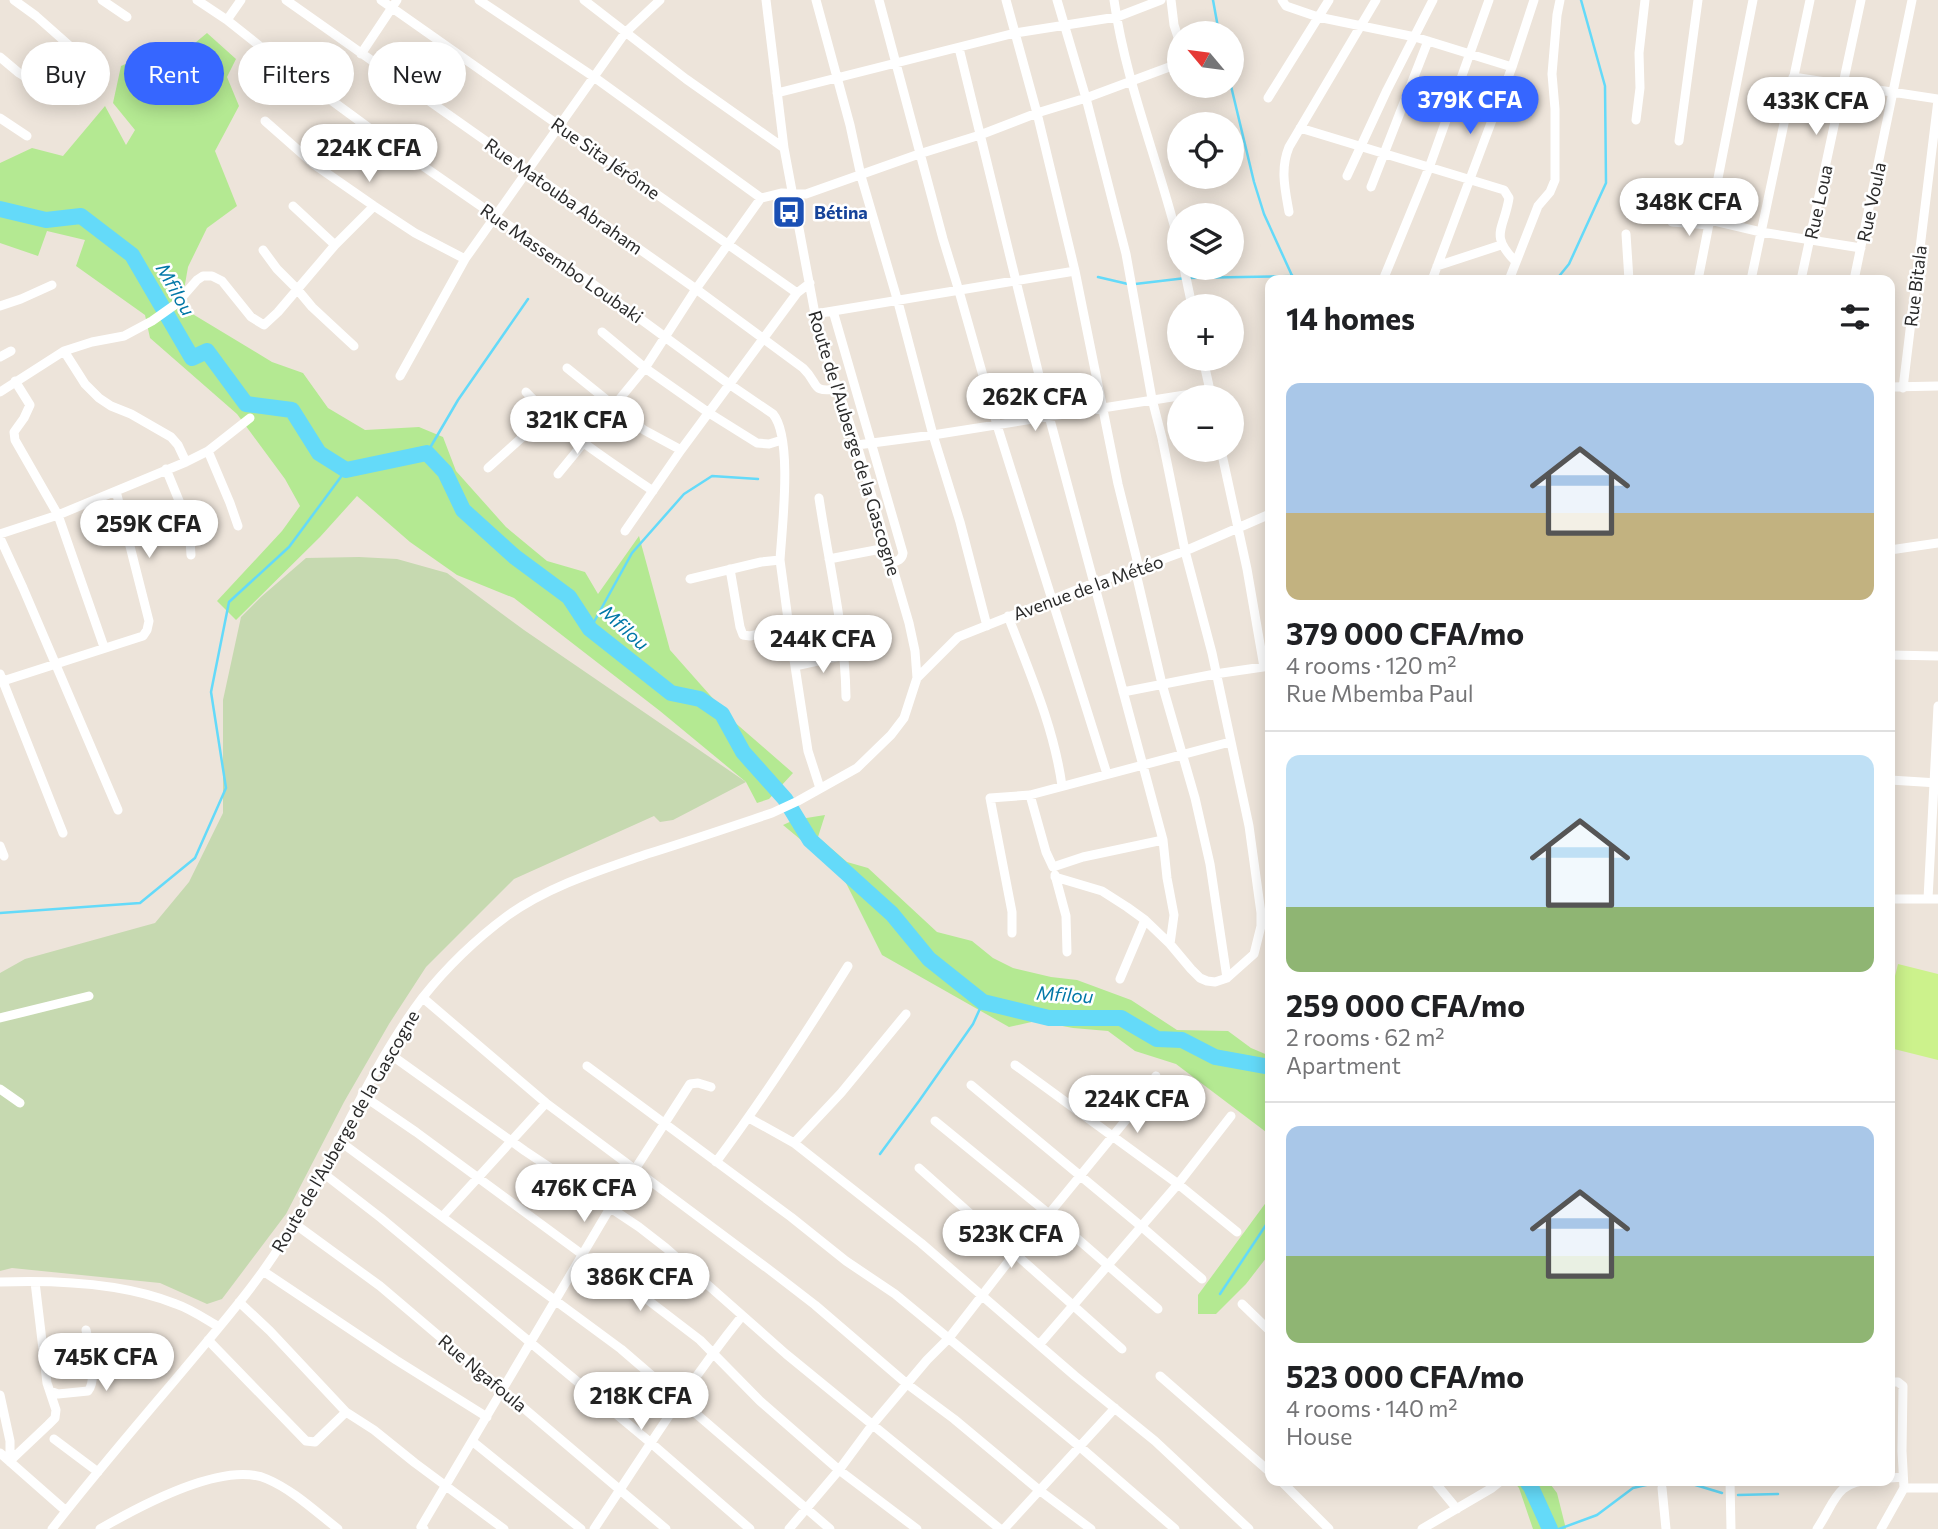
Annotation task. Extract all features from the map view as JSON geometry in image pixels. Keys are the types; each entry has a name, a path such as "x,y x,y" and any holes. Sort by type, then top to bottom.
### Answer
{"street":[{"path":"14,0 65,42"},
{"path":"102,0 127,17"},
{"name":"Rue Massembo Loubaki","path":"197,0 308,83 496,215 777,419 782,440 786,486 780,560 808,751 820,788"},
{"path":"227,20 241,0"},
{"name":"Rue Matouba Abraham","path":"286,0 696,289 803,368 818,389 837,389"},
{"name":"Rue Sita Jérôme","path":"381,0 395,4 797,293"},
{"path":"479,0 594,77 761,198"},
{"path":"584,0 686,79 784,148"},
{"path":"400,376 465,259 625,33 660,0"},
{"name":"Route de l'Auberge de la Gascogne","path":"52,1529 263,1271 295,1224 387,1052 423,998 478,940 536,897 587,874 772,813 798,801 857,768 891,735 904,718 917,678 915,651 857,445 815,314 784,148 766,0"},
{"path":"816,0 861,176 988,626"},
{"path":"878,0 997,425 1107,774"},
{"path":"1006,0 1037,113 1075,271 1162,684 1195,798 1210,864 1227,978"},
{"path":"1055,877 1102,891 1145,920 1200,978 1215,982 1227,978 1254,954 1261,926 1261,913 1249,826 1212,653 1185,551 1126,254 1086,98 1056,0"},
{"path":"1114,0 1132,81 1167,203"},
{"path":"776,93 1015,33 1117,17 1161,0"},
{"path":"1171,0 1174,21"},
{"path":"1282,0 1286,6 1318,17 1415,37 1512,67"},
{"path":"1268,98 1329,0"},
{"path":"1289,212 1283,177 1284,159 1376,0"},
{"path":"1347,176 1433,0"},
{"path":"1385,275 1429,168 1489,0"},
{"path":"1434,275 1512,67 1534,0"},
{"path":"1511,275 1538,206 1550,192 1555,180 1552,74 1560,0"},
{"path":"1636,120 1645,0"},
{"path":"1679,141 1698,0"},
{"path":"1699,275 1753,0"},
{"path":"1752,275 1810,0"},
{"name":"Rue Loua","path":"1802,275 1861,0"},
{"name":"Rue Voula","path":"1855,275 1912,0"},
{"path":"361,54 395,4"},
{"path":"1371,187 1428,41"},
{"path":"959,48 1049,416 1163,840 1174,915 1170,944"},
{"path":"0,57 21,74"},
{"path":"558,474 645,368 696,289 761,198 782,193 806,194 1167,68"},
{"path":"1793,77 1938,100"},
{"name":"Rue Bitala","path":"1903,388 1938,100"},
{"path":"0,118 27,136"},
{"path":"265,121 315,165 374,206 415,233 465,259"},
{"path":"1300,128 1498,187 1507,193 1508,203 1501,228 1501,245 1515,261"},
{"path":"293,206 335,245"},
{"path":"0,392 64,351 124,336 152,321 176,304 203,276 212,276 222,281 251,317 264,325 335,245 374,206"},
{"path":"1672,222 1709,223 1861,248"},
{"path":"1626,234 1629,275"},
{"path":"1437,266 1501,245"},
{"path":"263,250 312,307 354,346"},
{"path":"815,314 1075,271"},
{"path":"625,531 762,339 797,293 810,283"},
{"path":"0,306 52,285"},
{"path":"834,311 903,553 900,560 891,563"},
{"path":"602,332 645,368 757,443 769,444 782,440"},
{"path":"0,357 11,351"},
{"path":"64,351 85,384 99,398 171,437 186,462"},
{"path":"567,368 644,430 681,450"},
{"path":"15,382 30,405 14,432 15,440 58,515 104,648"},
{"path":"1895,387 1938,386"},
{"path":"526,392 548,415 653,491"},
{"path":"857,445 1167,398"},
{"path":"488,468 548,415"},
{"path":"118,810 0,536 186,462 208,451 250,418"},
{"path":"208,451 238,526"},
{"path":"1224,462 1265,657"},
{"path":"166,469 189,524 191,555"},
{"path":"63,833 1,679 143,635 147,630 149,621 116,492"},
{"path":"872,496 887,494"},
{"path":"819,498 839,608 845,654 846,697"},
{"name":"Avenue de la Météo","path":"917,678 958,637 1094,583 1185,551 1265,515"},
{"path":"829,559 885,544 899,536"},
{"path":"1895,549 1938,543"},
{"path":"690,579 780,560"},
{"path":"730,569 743,635 750,636 789,627"},
{"path":"1008,616 1053,744 1062,786"},
{"path":"796,666 845,654"},
{"path":"1895,655 1938,656"},
{"path":"1123,692 1265,667"},
{"path":"1895,899 1933,899 1938,706"},
{"path":"1012,933 1012,912 990,798 1030,794 1230,742"},
{"path":"1895,780 1936,783"},
{"path":"1030,794 1066,916 1067,952"},
{"path":"1053,867 1083,857 1163,840"},
{"path":"0,846 4,856"},
{"path":"1120,979 1145,920"},
{"path":"716,1162 799,1045 848,967"},
{"path":"0,1018 89,996"},
{"path":"423,998 545,1103 805,1297 907,1384 1091,1529"},
{"path":"793,1143 841,1093 906,1014"},
{"path":"387,1052 639,1227 786,1354 1002,1529 1115,1408"},
{"path":"1015,1065 1178,1184 1237,1232"},
{"path":"587,1066 846,1261 895,1294 1175,1529"},
{"path":"789,1529 839,1470 873,1424 949,1338 1015,1253 1081,1176 1130,1115 1156,1076"},
{"path":"424,1529 421,1527 610,1208 683,1093 690,1084 698,1083 711,1087"},
{"path":"971,1085 1202,1279"},
{"path":"0,1089 20,1103"},
{"path":"362,1095 640,1294 713,1352 760,1401 839,1470 917,1529"},
{"path":"443,1216 545,1103"},
{"path":"1039,1345 1142,1227 1231,1116"},
{"path":"749,1118 793,1143 921,1243 1155,1441 1249,1529"},
{"path":"935,1121 1049,1214 1158,1309"},
{"path":"338,1140 621,1349 830,1529"},
{"path":"919,1168 1122,1349"},
{"path":"323,1173 381,1218 651,1443 750,1529"},
{"name":"Rue Ngafoula","path":"295,1224 380,1286 666,1529"},
{"path":"263,1271 487,1417"},
{"path":"0,1282 94,1285 150,1294 180,1305 219,1327"},
{"path":"5,1459 55,1418 56,1410 50,1391 35,1282"},
{"path":"239,1302 346,1412 374,1430 504,1529"},
{"path":"1242,1304 1265,1326"},
{"path":"594,1529 679,1400 742,1316"},
{"path":"50,1391 58,1394 88,1391 92,1387 86,1330"},
{"path":"208,1340 306,1441 315,1442 346,1412"},
{"path":"1160,1376 1265,1468"},
{"path":"1881,1529 1904,1488 1901,1423 1903,1386 1895,1382"},
{"path":"0,1395 10,1441 5,1459"},
{"path":"54,1439 98,1472"},
{"path":"472,1441 581,1529"},
{"path":"5,1459 66,1511"},
{"path":"100,1529 146,1503 177,1491 212,1478 241,1475 265,1478 338,1529"},
{"path":"1895,1478 1903,1477"},
{"path":"1286,1486 1329,1529"},
{"path":"1438,1486 1457,1509"},
{"path":"1422,1529 1494,1486"},
{"path":"1730,1486 1731,1529"},
{"path":"1817,1529 1833,1500 1846,1486"},
{"path":"1662,1488 1666,1529"},
{"path":"1904,1488 1938,1488"}],"green space":[{"path":"207,33 217,42 196,42"},
{"path":"224,48 236,59 227,77 239,106 215,151 237,206 207,228 188,267 181,307 272,362 303,373 328,408 365,430 419,427 443,437 456,471 506,527 547,561 585,572 598,594 639,536 670,650 732,720 793,773 769,799 757,803 746,782 660,711 514,598 457,575 410,542 357,496 320,537 236,620 217,601 282,531 300,506 285,479 237,414 150,338 145,315 76,266 85,240 47,231 38,256 0,243 0,163 32,148 63,156 105,106 126,145 135,130 113,103 121,66 124,65 124,105 224,105"},
{"path":"306,558 397,559 447,573 524,630 746,782 673,820 660,822 654,816 514,879 426,967 344,1102 286,1214 222,1299 207,1304 160,1283 12,1268 0,1271 0,973 25,959 155,923 189,882 223,813 223,700 241,617"},
{"path":"825,815 818,837 847,862 868,868 937,932 972,941 993,958 1013,968 1077,980 1131,1000 1177,1030 1228,1031 1251,1048 1265,1054 1265,1131 1176,1064 1135,1051 1108,1031 1036,1021 1009,1027 882,955 841,873 783,825 794,820"},
{"path":"1898,964 1938,974 1938,1060 1895,1049 1895,976"},
{"path":"1265,1204 1265,1259 1246,1284 1216,1314 1198,1314 1198,1295"},
{"path":"1517,1486 1552,1486 1557,1493 1566,1529 1533,1529"}],"waterway":[{"path":"1213,0 1217,21"},
{"path":"1560,275 1569,264 1606,183 1605,86 1581,0"},
{"path":"1234,98 1264,214 1292,275"},
{"name":"Mfilou","path":"0,209 46,220 81,216 132,255 192,358 207,351 246,404 292,410 319,453 346,470 427,453 445,472 463,510 515,557 569,597 590,629 671,693 700,699 722,714 743,752 785,799 810,840 892,914 929,959 983,1002 1049,1018 1121,1018 1157,1039 1182,1040 1215,1057 1265,1066"},
{"path":"1098,277 1128,284"},
{"path":"1135,284 1186,278 1265,277"},
{"path":"427,453 458,400 528,299"},
{"path":"0,913 140,903 195,858 226,788 211,692 229,602 289,547 346,470"},
{"path":"590,629 632,553 684,494 712,476 758,479"},
{"path":"880,1154 973,1024 983,1002"},
{"path":"1220,1294 1265,1226"},
{"name":"Mfilou","path":"1530,1486 1550,1529"},
{"path":"1559,1529 1597,1515 1633,1488 1642,1486"},
{"path":"1699,1486 1722,1493"},
{"path":"1738,1495 1778,1494"}],"place":[{"name":"Bétina","path":"789,212"}]}
